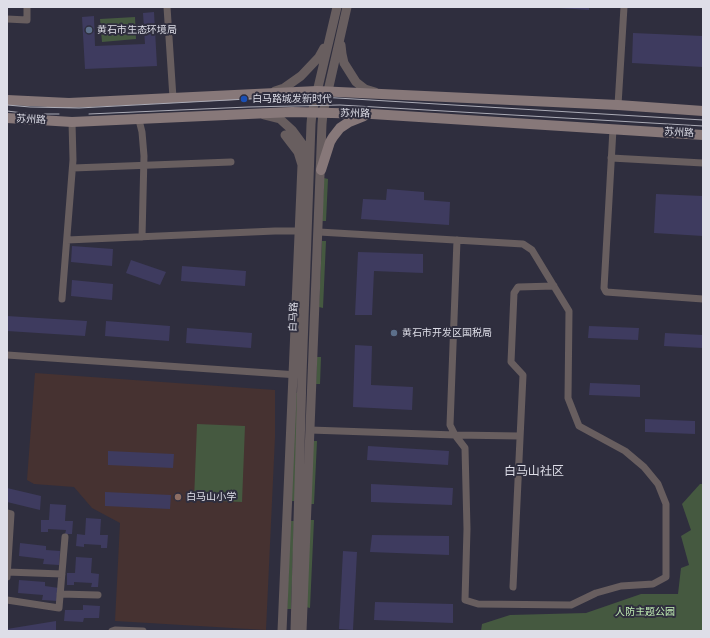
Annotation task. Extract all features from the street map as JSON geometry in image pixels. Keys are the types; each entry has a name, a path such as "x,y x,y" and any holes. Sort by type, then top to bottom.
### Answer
{"main road":[{"name":"苏州路","path":"7,100 69,103 317,91 618,105 703,111"},
{"name":"苏州路","path":"7,118 72,122 292,112 372,114 703,135"},
{"path":"321,170 330,142 340,128 349,122 372,114"}],"street":[{"path":"7,19 27,20 28,7"},
{"path":"167,7 173,98"},
{"name":"白马路","path":"295,631 302,376 312,113 337,7"},
{"name":"白马路","path":"302,631 323,113 347,7"},
{"path":"618,105 624,7"},
{"path":"268,94 284,88 301,76 319,57 331,30"},
{"path":"341,32 344,63 356,82 365,89 379,93"},
{"path":"261,114 280,119 298,137 308,156 310,179"},
{"path":"139,120 142,132 144,166 142,237"},
{"path":"62,299 73,168 72,122"},
{"path":"613,129 604,288 606,292 703,299"},
{"path":"282,631 302,165 298,152 285,135"},
{"path":"611,158 703,163"},
{"path":"73,168 231,162"},
{"path":"67,240 298,231"},
{"path":"319,232 457,240 523,244 532,250 568,311 568,398 579,426 625,451 644,467 658,484 666,504 666,577 653,584 621,586 596,593 571,605 478,604 465,600 467,529 464,448 450,425 457,240"},
{"path":"513,587 524,375 511,362 514,293 518,287 554,286"},
{"path":"7,355 302,376"},
{"path":"310,430 520,436"},
{"path":"7,513 11,514 7,577"},
{"path":"7,600 60,608 65,537"},
{"path":"7,572 62,574"},
{"path":"60,594 98,595"},
{"path":"112,631 143,631"}],"shaded area":[{"name":"白马山小学","path":"35,373 275,390 275,437 266,630 115,621 120,523 92,508 74,487 34,484 27,480"}],"green space":[{"path":"135,17 136,39 102,42 100,19"},
{"path":"324,178 328,179 326,221 322,221"},
{"path":"322,241 326,241 323,308 319,307"},
{"path":"317,357 321,357 320,384 316,384"},
{"path":"296,393 300,393 295,501 291,501"},
{"path":"197,424 245,426 242,502 194,500"},
{"path":"313,441 317,441 314,504 310,504"},
{"name":"人防主题公园","path":"700,484 703,484 703,631 481,631 482,624 510,615 586,613 641,594 678,594 681,568 689,565 681,536 691,530 682,504"},
{"path":"310,520 314,520 310,608 306,607"},
{"path":"290,521 294,521 291,609 287,609"}],"building":[{"path":"589,7 589,10 559,8"},
{"name":"黄石市生态环境局","path":"154,12 157,66 85,69 82,17 94,16 95,46 145,44 143,13"},
{"path":"633,33 703,36 703,67 632,63"},
{"path":"387,189 424,192 424,200 450,202 449,225 361,219 363,199 386,200"},
{"path":"656,194 703,196 703,236 654,233"},
{"path":"72,246 113,249 112,266 71,262"},
{"path":"358,252 423,254 423,273 374,271 372,315 355,315"},
{"path":"131,260 166,272 160,285 126,273"},
{"path":"182,266 246,271 245,286 181,281"},
{"path":"72,280 113,284 112,300 71,296"},
{"path":"7,316 87,321 85,336 7,331"},
{"path":"106,321 170,326 169,341 105,336"},
{"path":"589,326 639,328 638,340 588,338"},
{"path":"187,328 252,333 251,348 186,343"},
{"path":"665,333 703,335 703,348 664,346"},
{"path":"355,345 372,346 371,385 413,387 412,410 353,407"},
{"path":"590,383 640,385 640,397 589,395"},
{"path":"645,419 695,421 695,434 645,432"},
{"path":"368,446 449,451 448,465 367,460"},
{"path":"108,451 174,454 173,468 108,465"},
{"path":"371,484 453,488 452,505 371,502"},
{"path":"7,488 41,496 40,510 7,502"},
{"path":"105,492 171,495 170,509 105,506"},
{"path":"50,504 66,505 65,521 73,521 72,534 65,534 66,530 48,529 48,532 41,532 41,520 49,520"},
{"path":"86,518 101,519 100,535 108,535 107,548 101,548 101,545 84,544 84,547 76,546 77,534 85,535"},
{"path":"372,535 449,536 449,555 370,552"},
{"path":"20,543 46,546 46,550 60,551 59,565 43,564 44,559 19,556"},
{"path":"343,551 357,552 353,630 339,629"},
{"path":"76,557 92,558 91,573 99,574 98,587 91,587 92,583 74,582 74,585 67,585 67,573 75,573"},
{"path":"19,580 45,582 45,586 59,588 58,601 42,600 43,595 18,593"},
{"path":"375,602 453,604 453,623 374,620"},
{"path":"83,605 100,606 99,618 84,618 83,622 64,621 65,610 83,610"},
{"path":"56,621 56,631 7,631 7,629"}],"tram line":[{"path":"7,105 79,108 304,96 703,120"},
{"path":"89,114 248,107 340,105 703,126"},
{"path":"7,111 31,114 59,114"}],"place":[{"name":"黄石市生态环境局","path":"89,30"},
{"name":"白马路城发新时代","path":"244,99"},
{"name":"黄石市开发区国税局","path":"394,333"},
{"name":"白马山小学","path":"178,497"}],"district":[{"name":"白马山社区","path":"534,472"}]}
